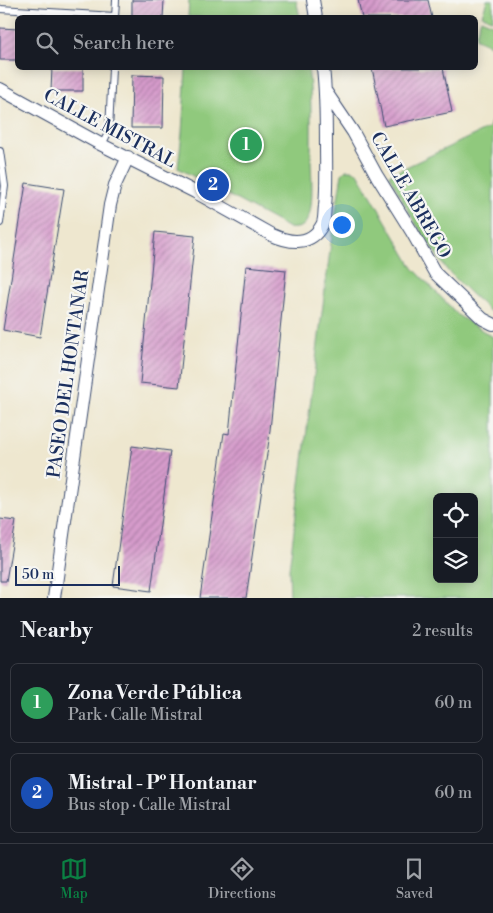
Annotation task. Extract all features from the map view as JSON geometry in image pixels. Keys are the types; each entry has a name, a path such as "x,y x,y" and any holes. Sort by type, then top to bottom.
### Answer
{"street":[{"path":"313,0 316,15"},
{"name":"CALLE ABREGO","path":"323,70 326,92 353,132 435,273 483,319 493,324"},
{"name":"CALLE MISTRAL","path":"0,89 272,234 294,242 308,239 323,224 326,190 326,92"},
{"name":"PASEO DEL HONTANAR","path":"54,598 110,205 128,157"}],"lane":[{"path":"115,15 116,0"},
{"path":"0,9 86,15"},
{"path":"102,145 109,131 112,70"},
{"path":"0,151 5,186 0,223"}],"green space":[{"path":"189,0 296,0 300,15 188,15"},
{"path":"487,0 493,0 493,20 482,15"},
{"path":"481,19 493,24 493,46 478,40 478,28"},
{"path":"186,70 308,70 311,101 312,191 311,209 306,222 301,227 289,228 178,168"},
{"path":"493,116 493,314 447,270 414,221 389,175 489,128"},
{"path":"346,170 351,170 358,173 413,268 459,316 493,337 493,598 290,598 289,569 332,235 342,174"}],"building":[{"path":"132,0 164,0 163,15 132,15"},
{"path":"358,0 428,0 431,15 361,15"},
{"path":"0,28 15,29 15,60 0,60"},
{"path":"52,70 83,70 83,91 51,91"},
{"path":"372,70 443,70 452,112 384,126"},
{"path":"132,75 164,76 163,128 131,128"},
{"path":"26,183 64,189 40,337 3,330"},
{"path":"155,232 195,236 179,387 140,383"},
{"path":"246,266 286,270 269,440 246,598 200,598 224,433 229,434"},
{"path":"132,446 170,451 151,591 113,586"},
{"path":"0,519 16,521 6,581 0,581"}],"place":[{"name":"Zona Verde Pública","path":"246,145"},
{"name":"Mistral - Pº Hontanar","path":"213,185"}]}
